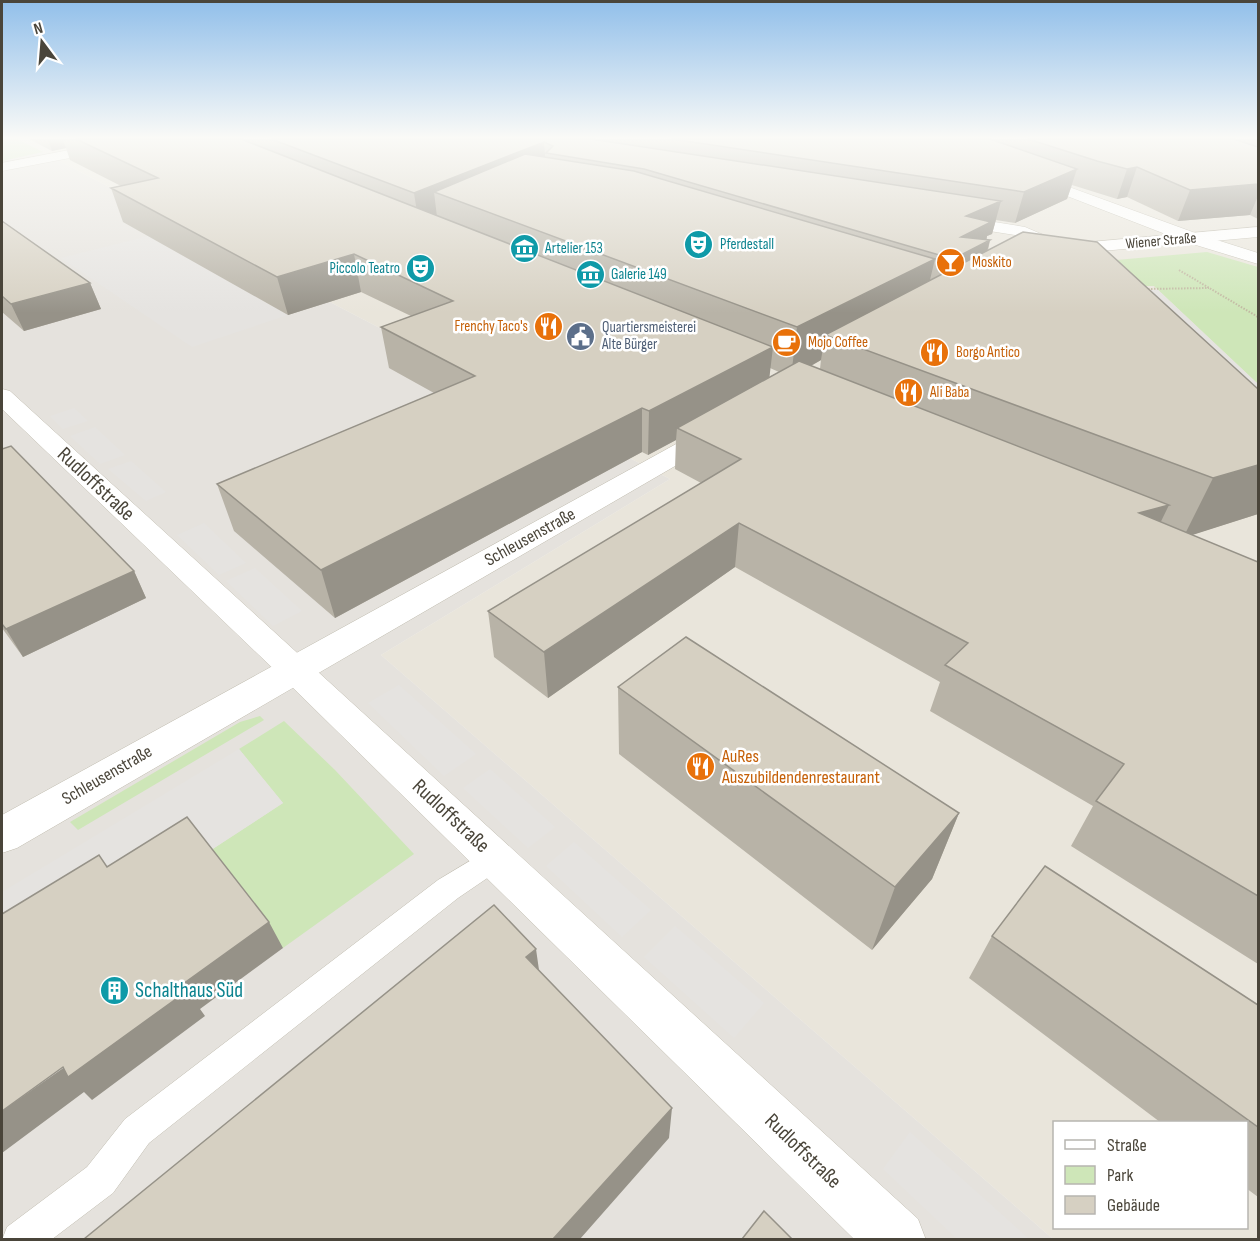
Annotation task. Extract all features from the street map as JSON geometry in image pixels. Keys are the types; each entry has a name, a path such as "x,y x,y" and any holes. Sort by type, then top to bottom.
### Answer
{"street":[{"path":"1082,197 1192,238 1258,259"},
{"path":"938,218 1019,231 1084,260 1113,289"},
{"name":"Wiener Straße","path":"1063,250 1258,232"},
{"path":"1032,257 1042,252 1063,250"},
{"name":"Rudloffstraße","path":"2,396 295,669 897,1239"},
{"name":"Schleusenstraße","path":"2,835 740,418"}],"lane":[{"path":"20,1239 100,1180 137,1131 448,889 495,858"}],"path":[{"path":"1134,244 1258,317"},
{"path":"1113,289 1210,288"}],"shaded area":[{"path":"2,197 128,197 670,479 381,655 1053,1239 2,1240"},
{"path":"128,197 1258,197 1258,1239 1053,1239 381,655 670,479"},
{"path":"148,236 288,315 192,347 61,258"},
{"path":"1135,290 1158,290 1258,384 1258,410"},
{"path":"74,408 88,421 63,429 50,416"},
{"path":"95,427 125,455 100,464 70,436"},
{"path":"131,461 166,492 146,501 108,469"},
{"path":"204,523 246,563 219,575 177,535"},
{"path":"255,568 302,611 273,626 226,581"},
{"path":"399,685 476,754 444,776 368,703"},
{"path":"239,749 283,803 208,852 2,970 2,892"},
{"path":"490,769 555,827 528,848 463,788"},
{"path":"574,842 651,910 622,937 546,866"},
{"path":"675,926 764,1003 734,1038 644,957"},
{"path":"910,1132 1029,1239 957,1239 883,1169"}],"green space":[{"path":"1207,252 1258,267 1258,384 1154,286 1145,286 1116,260"},
{"path":"260,716 264,720 78,830 70,822 240,722"},
{"path":"284,721 335,770 414,854 283,948 208,852 283,803 239,749"}],"building":[{"path":"128,197 389,197 773,347 649,411 642,408 321,570 217,484 475,376 381,327 453,301 354,254 277,277"},
{"path":"447,197 723,197 935,259 797,327"},
{"path":"740,197 974,197 1001,201 966,216 991,222 961,237 990,240 953,259"},
{"path":"2,221 90,283 11,304 2,296"},
{"path":"1023,232 1097,242 1258,389 1258,465 1213,478 825,335"},
{"path":"799,361 1169,505 1139,513 1258,562 1258,896 1096,801 1124,764 945,665 968,643 739,523 544,652 488,611 741,459 677,428"},
{"path":"11,446 134,571 6,629 2,624 2,449"},
{"path":"686,637 959,813 895,887 618,687"},
{"name":"Schalthaus Süd","path":"187,817 269,922 183,984 187,991 68,1077 63,1067 2,1111 2,914 99,855 107,867"},
{"path":"1045,866 1258,1005 1258,1127 992,936"},
{"path":"494,905 536,949 526,957 672,1108 553,1239 84,1239"},
{"path":"764,1211 792,1239 742,1239"}],"place":[{"name":"Pferdestall","path":"699,244"},
{"name":"Artelier 153","path":"524,248"},
{"name":"Moskito","path":"951,262"},
{"name":"Piccolo Teatro","path":"421,268"},
{"name":"Galerie 149","path":"590,274"},
{"name":"Frenchy Taco's","path":"549,326"},
{"name":"Quartiersmeisterei Alte Bürger","path":"581,336"},
{"name":"Mojo Coffee","path":"787,342"},
{"name":"Borgo Antico","path":"935,352"},
{"name":"Ali Baba","path":"909,392"},
{"name":"AuRes Auszubildendenrestaurant","path":"701,766"},
{"name":"Schalthaus Süd","path":"114,990"}]}
